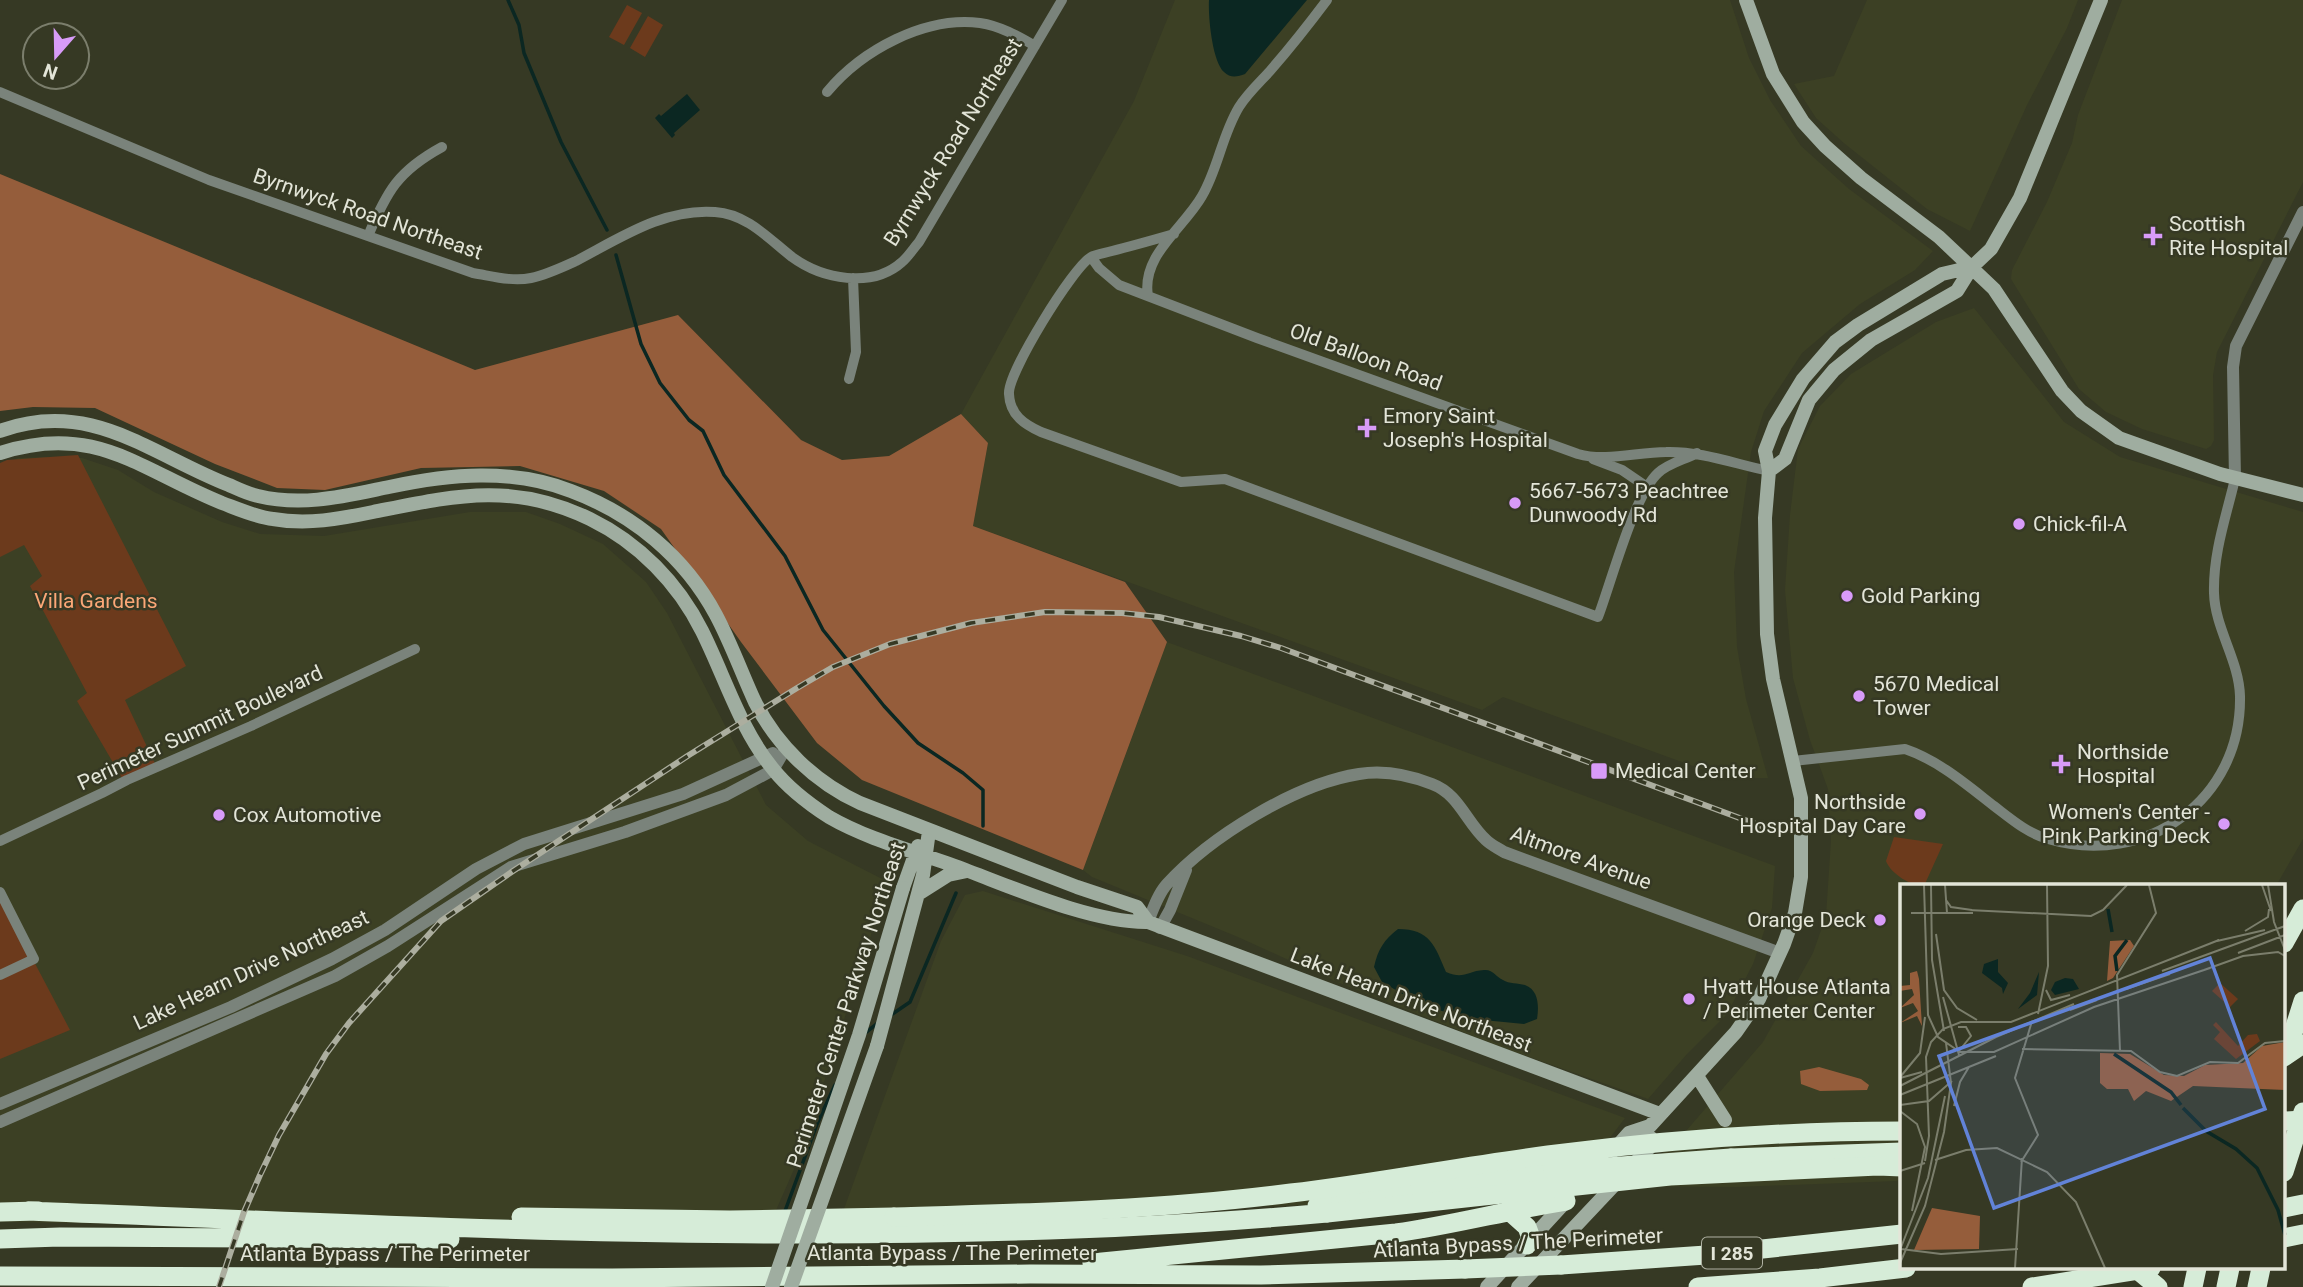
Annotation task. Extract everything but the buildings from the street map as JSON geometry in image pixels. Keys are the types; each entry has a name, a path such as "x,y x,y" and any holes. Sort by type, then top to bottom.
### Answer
{"highway":[{"path":"2286,943 2303,909"},
{"path":"2286,1055 2303,1001"},
{"path":"2286,1055 2303,1012"},
{"path":"2286,1057 2303,1044"},
{"path":"2292,1171 2303,1112"},
{"path":"0,1212 167,1208 602,1219 894,1217 1155,1207 1291,1193 1548,1155 1639,1145 1750,1136 1900,1131"},
{"path":"1079,1228 1314,1206 1553,1171 1731,1158 1900,1152"},
{"path":"28,1211 608,1233 861,1234 1189,1224 1326,1213 1670,1176 1900,1167"},
{"path":"1030,1274 1067,1264 1146,1259 1396,1233 1566,1201"},
{"path":"1508,1210 1527,1227 1531,1238 1527,1245"},
{"path":"0,1239 60,1237 407,1240 586,1237 608,1233"},
{"name":"Atlanta Bypass / The Perimeter","path":"0,1276 612,1278 1297,1274 1561,1265 1706,1255 1900,1234"},
{"name":"I 285","path":"1698,1287 1900,1269"},
{"path":"2032,1287 2141,1272 2158,1287"},
{"path":"2087,1287 2141,1272"}],"main road":[{"path":"1746,0 1773,74 1803,122 1861,178 1939,237 1994,289 2062,391 2081,411 2119,438 2235,479 2303,495"},
{"path":"1769,471 1785,459 1809,400 1834,370 1871,340 1957,291 1972,267 1991,249 2020,198 2101,0"},
{"path":"1488,1287 1629,1133 1650,1126 1736,1032 1759,999 1795,913 1801,877 1801,798 1773,679 1767,634 1765,530 1769,471 1765,451 1775,425 1795,390 1818,359 1858,325 1942,274 1972,267"},
{"name":"Lake Hearn Drive Northeast","path":"0,430 59,421 100,426 124,435 201,474 256,496 284,501 316,501 445,477 477,475 529,479 559,486 591,499 648,534 695,582 717,616 757,705 786,748 817,777 846,797 929,831 1137,907 1154,925"},
{"name":"Lake Hearn Drive Northeast","path":"0,453 35,444 64,442 86,445 134,460 197,493 272,519 306,522 336,519 475,494 516,496 577,513 624,538 647,557 675,589 702,631 738,711 764,757 796,793 831,818 921,854 1090,914 1154,925 1660,1114"},
{"name":"Perimeter Center Parkway Northeast","path":"772,1287 859,1035 903,888 921,854 929,831"},
{"name":"Perimeter Center Parkway Northeast","path":"791,1287 877,1046 918,894 921,854"},
{"path":"918,894 948,875 968,871"},
{"path":"1697,1076 1725,1120"},
{"path":"1518,1287 1651,1146 1650,1126"}],"street":[{"name":"Byrnwyck Road Northeast","path":"0,92 209,180 473,273 508,279 531,278 564,267 660,218 689,211 718,212 739,218 766,234 793,258 815,270 832,276 868,278 883,274 901,263 919,242 1062,0"},
{"path":"1148,296 1146,278 1150,265 1190,216 1204,194 1229,126 1240,105 1327,0"},
{"path":"827,92 849,68 870,54 900,38 948,23 982,24 1000,28 1035,46"},
{"path":"368,236 382,203 395,182 421,158 442,147"},
{"path":"1793,761 1905,750 1917,753 2025,829 2073,846 2124,844 2180,820 2193,810 2218,778 2230,754 2238,725 2238,680 2216,609 2214,593 2217,550 2235,479 2233,368 2236,346 2303,212"},
{"path":"1174,234 1091,257 1076,271 1024,354 1009,388 1009,396 1017,417 1023,423 1041,432 1181,482 1225,479 1598,617 1647,487 1660,471 1697,453"},
{"name":"Old Balloon Road","path":"1091,257 1099,268 1119,285 1257,338 1584,456 1697,453 1769,471"},
{"path":"849,379 856,352 853,278"},
{"path":"1584,456 1622,470 1647,487"},
{"name":"Perimeter Summit Boulevard","path":"0,841 415,649"},
{"name":"Lake Hearn Drive Northeast","path":"0,1104 231,1007 332,960 386,930 476,869 524,844 683,793 786,748"},
{"name":"Lake Hearn Drive Northeast","path":"0,1122 335,976 388,946 511,867 660,821 726,795 773,769 786,748"},
{"name":"Altmore Avenue","path":"1154,925 1170,911 1187,867 1245,820 1281,800 1358,774 1382,773 1404,775 1435,785 1450,794 1487,842 1504,852 1780,953"},
{"path":"0,892 34,959 0,975"},
{"path":"1757,944 1773,968"}],"shaded area":[{"name":"Emory Saint Joseph's Hospital","path":"1175,0 1730,0 1749,58 1770,100 1801,146 1849,189 1933,251 1915,270 1860,304 1802,353 1764,411 1751,452 1734,572 1737,647 1746,699 1768,778 1726,778 1503,697 1482,710 973,526 988,443 961,414 1134,101"},
{"path":"1867,0 2078,0 1970,231 1927,209 1845,144 1816,118 1794,84 1834,76"},
{"name":"Scottish Rite Hospital","path":"2122,0 2303,0 2303,182 2217,352 2213,375 2214,440 2206,449 2142,429 2106,412 2079,389 2011,279 2012,270 2047,202 2072,143 2078,115"},
{"path":"0,174 475,370 678,315 801,440 842,460 889,456 961,414 988,443 973,526 1125,582 1167,642 1083,870 862,780 817,743 661,529 604,491 520,466 421,468 325,490 277,488 215,464 95,408 33,407 0,411"},
{"name":"Northside Hospital","path":"1974,308 2064,422 2120,457 2303,512 2303,839 2277,884 1900,884 1900,1180 1735,1187 1632,1186 1686,1131 1763,1042 1813,953 1826,916 1831,841 1828,789 1810,740 1793,678 1785,590 1798,449 1820,406 1851,374 1936,322"},
{"path":"18,458 82,458 118,470 154,492 222,522 260,534 324,536 470,512 526,512 603,544 646,582 667,613 766,805 808,841 888,882 802,1151 766,1233 0,1222 0,466"},
{"path":"1167,642 1775,866 1772,908 1753,964 1727,1014 1648,1099 1496,1045 1337,982 1238,937 1092,877 1083,870"},
{"path":"983,891 1187,956 1625,1118 1577,1181 1307,1205 840,1220 941,941 965,895"},
{"path":"1819,1067 1861,1079 1869,1085 1867,1090 1820,1091 1801,1084 1800,1071"}],"green space":[{"path":"627,5 642,13 624,45 609,37"},
{"path":"648,16 663,25 645,57 630,48"},
{"name":"Villa Gardens","path":"78,455 186,666 125,700 157,768 125,783 77,701 87,693 30,586 42,576 24,545 0,557 0,463 7,460"},
{"path":"1894,837 1943,844 1925,884 1913,884 1902,878 1886,861"},
{"path":"0,897 70,1030 0,1059"}],"water":[{"path":"1209,0 1307,0 1245,74 1234,76 1224,72 1216,58 1210,26"},
{"path":"687,94 700,110 674,133 672,138 655,118"},
{"path":"1398,929 1417,932 1430,941 1446,972 1461,975 1487,970 1505,981 1530,987 1537,999 1537,1019 1524,1024 1463,1018 1418,1003 1382,982 1374,967 1382,945"}],"waterway":[{"path":"508,0 519,25 524,53 561,142 607,230"},
{"path":"616,255 641,344 660,383 689,420 703,431 724,475 785,556 823,630 884,706 918,743 983,790 983,826"},
{"path":"891,1015 910,1002 956,893"},
{"path":"865,1033 878,1023"},
{"path":"785,1211 817,1124 835,1085"}],"railway":[{"path":"219,1287 244,1212 260,1175 279,1135 326,1054 349,1023 441,921 689,755 797,688 833,667 890,644 971,623 1045,612 1122,613 1159,617 1281,648 1772,830"}],"place":[{"name":"Scottish Rite Hospital","path":"2153,236"},
{"name":"Emory Saint Joseph's Hospital","path":"1367,428"},
{"name":"5667-5673 Peachtree Dunwoody Rd","path":"1515,503"},
{"name":"Chick-fil-A","path":"2019,524"},
{"name":"Gold Parking","path":"1847,596"},
{"name":"5670 Medical Tower","path":"1859,696"},
{"name":"Northside Hospital","path":"2061,764"},
{"name":"Medical Center","path":"1599,771"},
{"name":"Northside Hospital Day Care","path":"1920,814"},
{"name":"Cox Automotive","path":"219,815"},
{"name":"Women's Center - Pink Parking Deck","path":"2224,824"},
{"name":"Orange Deck","path":"1880,920"},
{"name":"Hyatt House Atlanta / Perimeter Center","path":"1689,999"}]}
